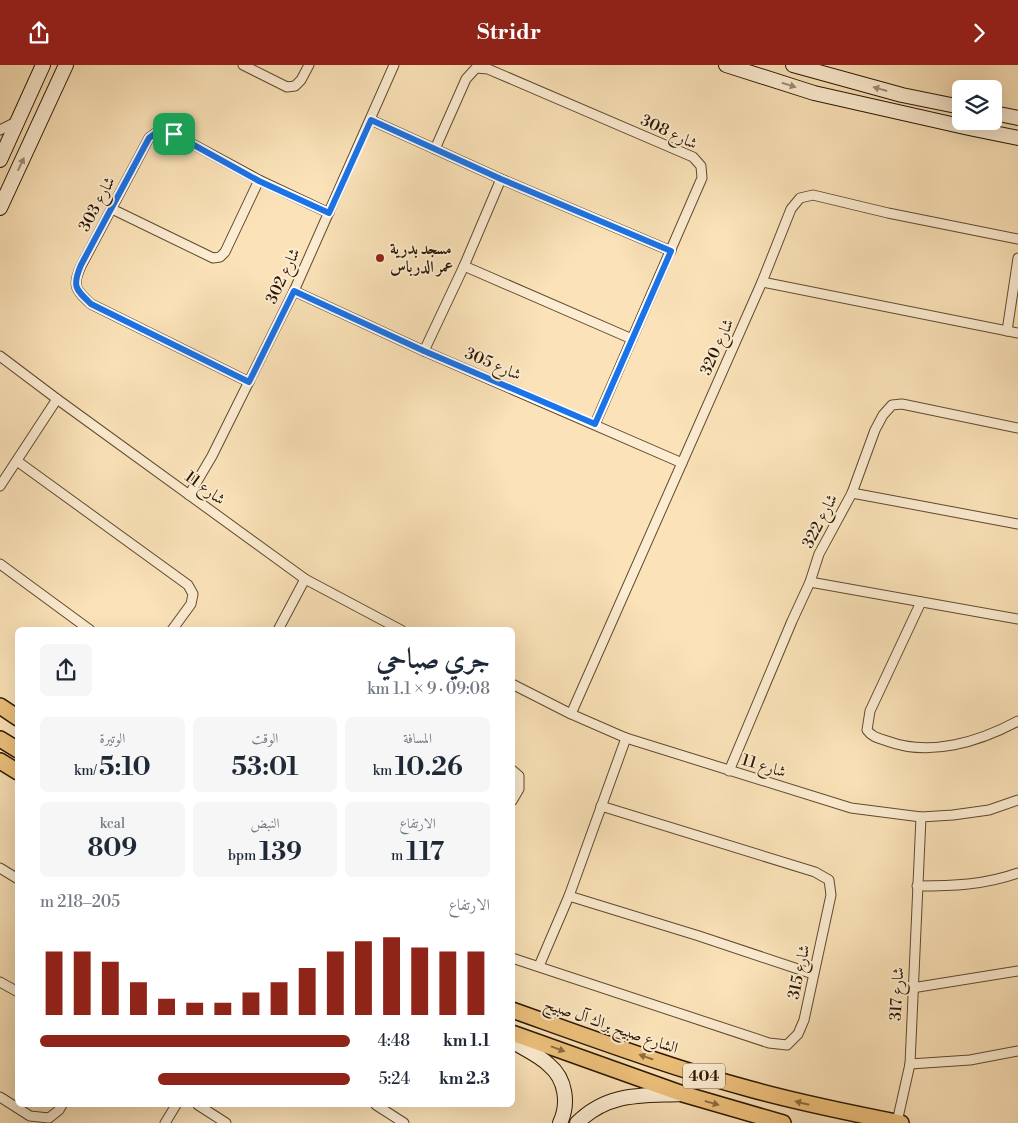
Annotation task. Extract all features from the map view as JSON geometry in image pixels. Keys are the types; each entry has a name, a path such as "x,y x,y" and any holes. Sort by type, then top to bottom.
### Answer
{"main road":[{"path":"0,706 15,716"},
{"path":"0,729 15,739"},
{"path":"0,739 15,748"},
{"path":"0,761 15,770"},
{"name":"الشارع صبيح براك آل صبيح","path":"515,1011 677,1068 751,1090 826,1109 899,1123"},
{"name":"404","path":"515,1034 683,1094 783,1123"}],"street":[{"path":"0,160 43,65"},
{"path":"0,208 66,65"},
{"path":"243,65 287,87 295,86 301,80 309,65"},
{"name":"شارع 302","path":"189,495 212,456 294,291 394,65"},
{"path":"726,65 814,93 969,129 1018,138"},
{"path":"793,65 902,95 952,105"},
{"name":"شارع 308","path":"435,149 466,79 476,68 488,69 693,157 701,166 702,178 595,424"},
{"path":"899,112 895,103 897,98 902,95"},
{"path":"1002,115 1018,118"},
{"path":"0,130 18,120"},
{"path":"371,120 501,179 671,251"},
{"name":"شارع 303","path":"249,382 91,304 77,291 75,279 81,265 149,138 160,130 174,134 259,181 329,213"},
{"path":"424,351 501,179"},
{"path":"112,209 213,258 220,257 259,181"},
{"name":"شارع 320","path":"571,713 762,282 791,209 800,199 813,195 888,213 1018,239"},
{"path":"1007,331 1018,258"},
{"path":"464,265 632,339"},
{"path":"762,282 1018,333"},
{"name":"شارع 305","path":"294,291 424,351 682,463"},
{"name":"شارع 11","path":"0,356 305,579 396,627"},
{"path":"0,486 57,399"},
{"name":"شارع 322","path":"729,771 810,582 819,555 852,493 875,431 883,415 892,405 902,404 1018,428"},
{"path":"17,461 188,585 193,594 191,604 174,627"},
{"path":"852,493 1018,524"},
{"path":"0,564 86,627"},
{"path":"280,627 305,579"},
{"path":"810,582 1018,619"},
{"path":"921,602 870,711 867,730 872,736 901,747 936,748 976,740 1000,731 1018,721"},
{"name":"شارع 11","path":"515,685 626,738 851,808 921,817 989,810 1018,800"},
{"path":"515,959 539,966 569,896 626,738"},
{"path":"515,773 519,776 519,789 515,796"},
{"name":"شارع 315","path":"539,966 769,1043 788,1045 798,1034 801,1027 831,895 829,881 815,872 601,806"},
{"name":"شارع 317","path":"899,1123 910,1064 921,817"},
{"path":"0,868 15,877"},
{"path":"917,886 961,886 1000,879 1018,873"},
{"path":"569,896 813,974"},
{"path":"912,988 1018,971"},
{"path":"0,982 15,990"},
{"path":"515,1043 550,1065 560,1079 565,1104 560,1123"},
{"path":"910,1064 970,1060 1018,1051"},
{"path":"577,1123 597,1106 614,1099 633,1096 683,1094"},
{"path":"0,1097 15,1106"},
{"path":"16,1107 30,1116 49,1118 61,1107"},
{"path":"165,1123 175,1107"},
{"path":"201,1107 226,1123"},
{"path":"379,1107 404,1123"}],"place":[{"name":"مسجد بدرية عمر الدرباس","path":"380,258"}],"route":[{"path":"371,120 501,179 671,251 595,424 424,351 294,291 249,382 91,304 77,291 75,279 81,265 149,138 160,130 174,134 259,181 329,213 371,120"}]}
